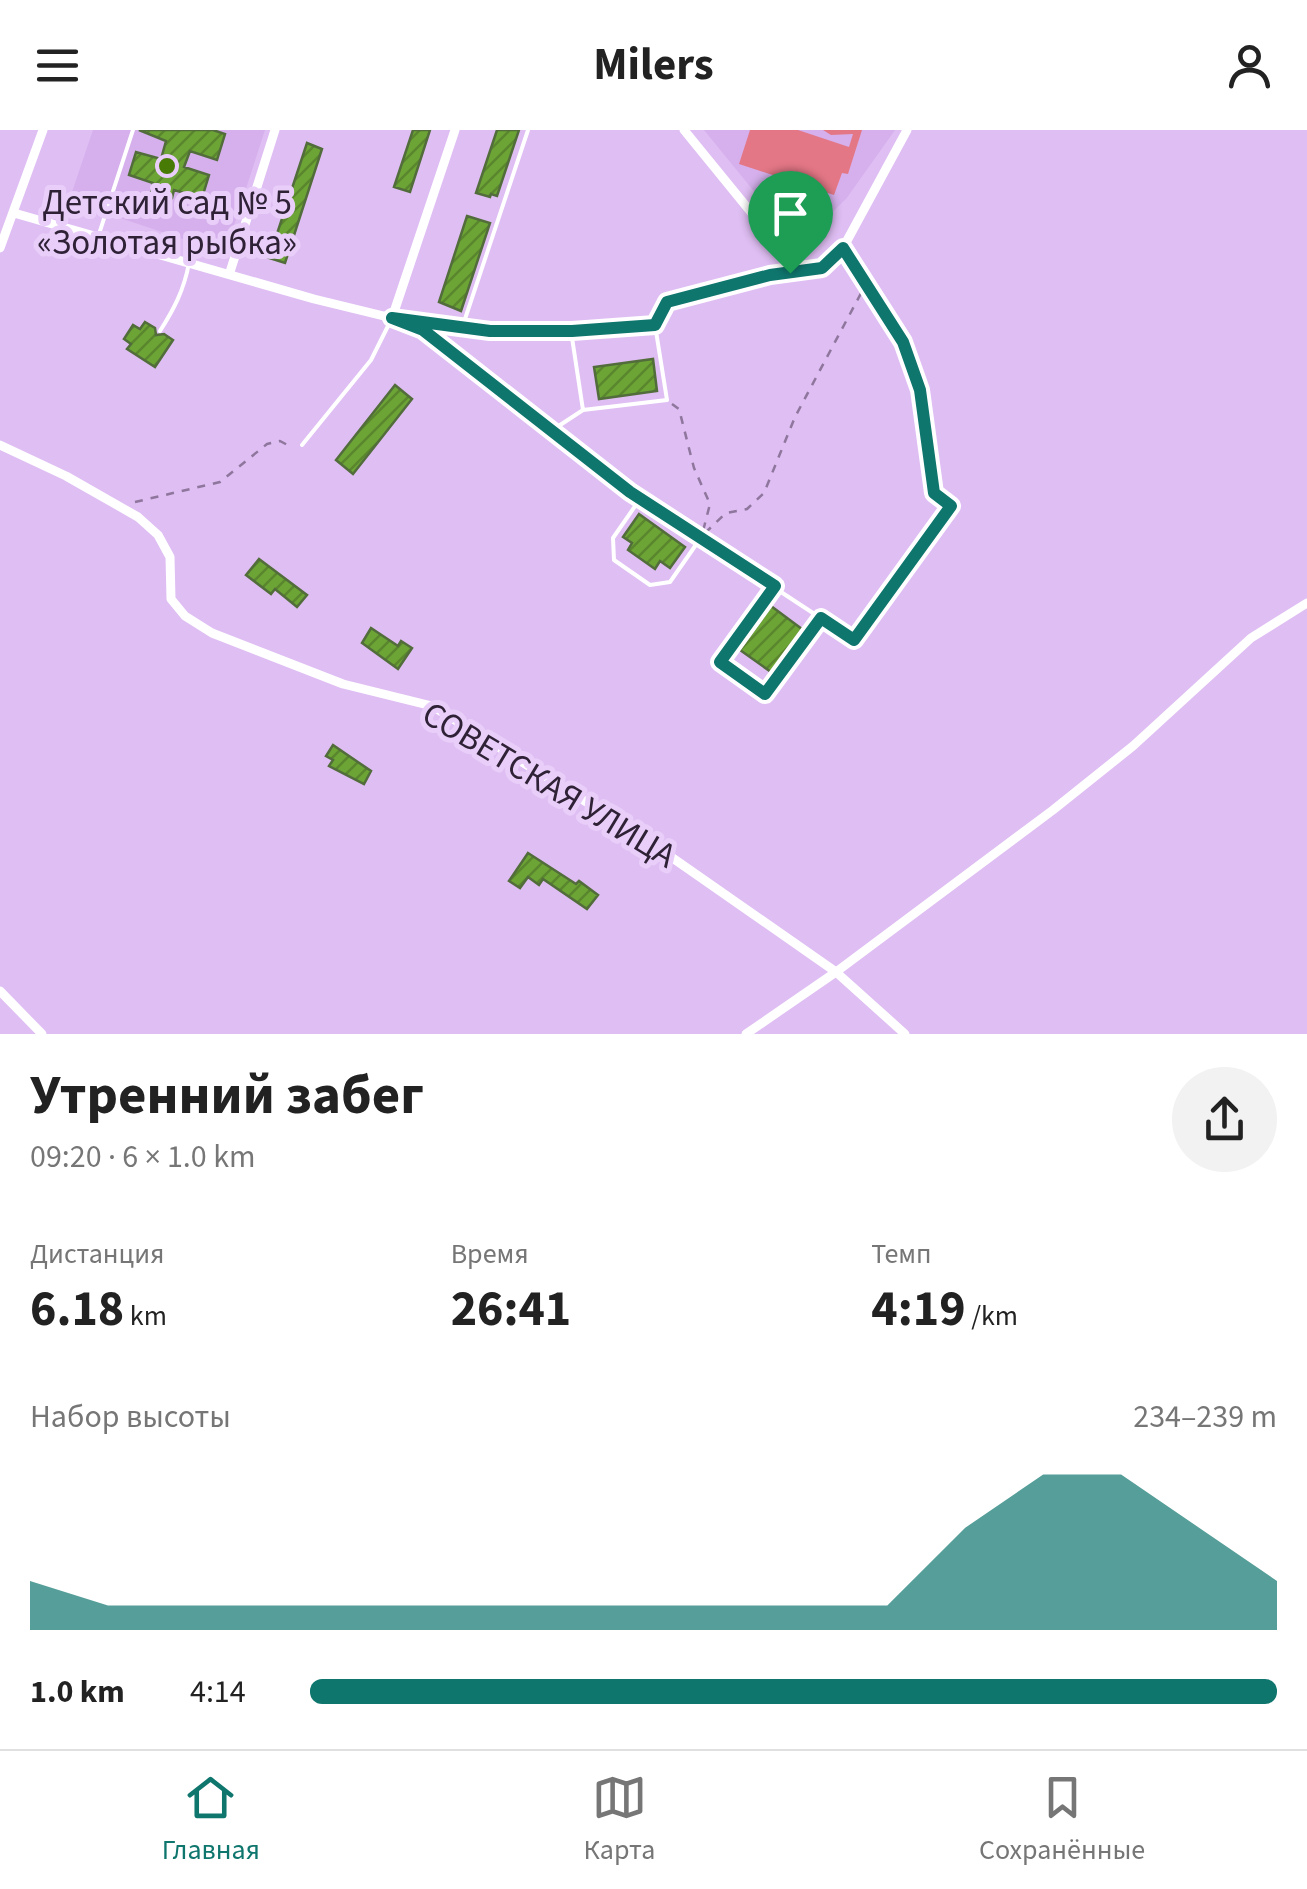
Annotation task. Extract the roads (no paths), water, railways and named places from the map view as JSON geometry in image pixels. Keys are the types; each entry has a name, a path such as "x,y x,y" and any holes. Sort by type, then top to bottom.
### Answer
{"street":[{"path":"0,248 43,130"},
{"path":"230,272 275,130"},
{"path":"14,214 392,318 454,130"},
{"path":"684,130 786,255 807,270 822,268 843,248 907,130"},
{"name":"СОВЕТСКАЯ УЛИЦА","path":"0,445 138,516 158,535 170,557 171,598 185,616 212,633 343,684 432,706 644,838 836,972 905,1034"},
{"path":"746,1034 1053,810 1134,746 1251,638 1307,603"},
{"path":"0,991 42,1034"}],"lane":[{"path":"98,237 133,130"},
{"path":"462,328 528,130"},
{"path":"768,233 796,207"},
{"path":"160,331 186,284 190,262"},
{"path":"392,318 490,331 655,325 667,400 583,410 551,431"},
{"path":"392,318 423,330 640,499 854,640"},
{"path":"302,445 371,360 392,318"},
{"path":"572,331 583,410"},
{"path":"640,499 613,538 614,560 650,585 670,582 701,538"},
{"path":"775,586 720,662 765,694 821,618"}],"place":[{"name":"Детский сад № 5 «Золотая рыбка»","path":"167,166"}]}
